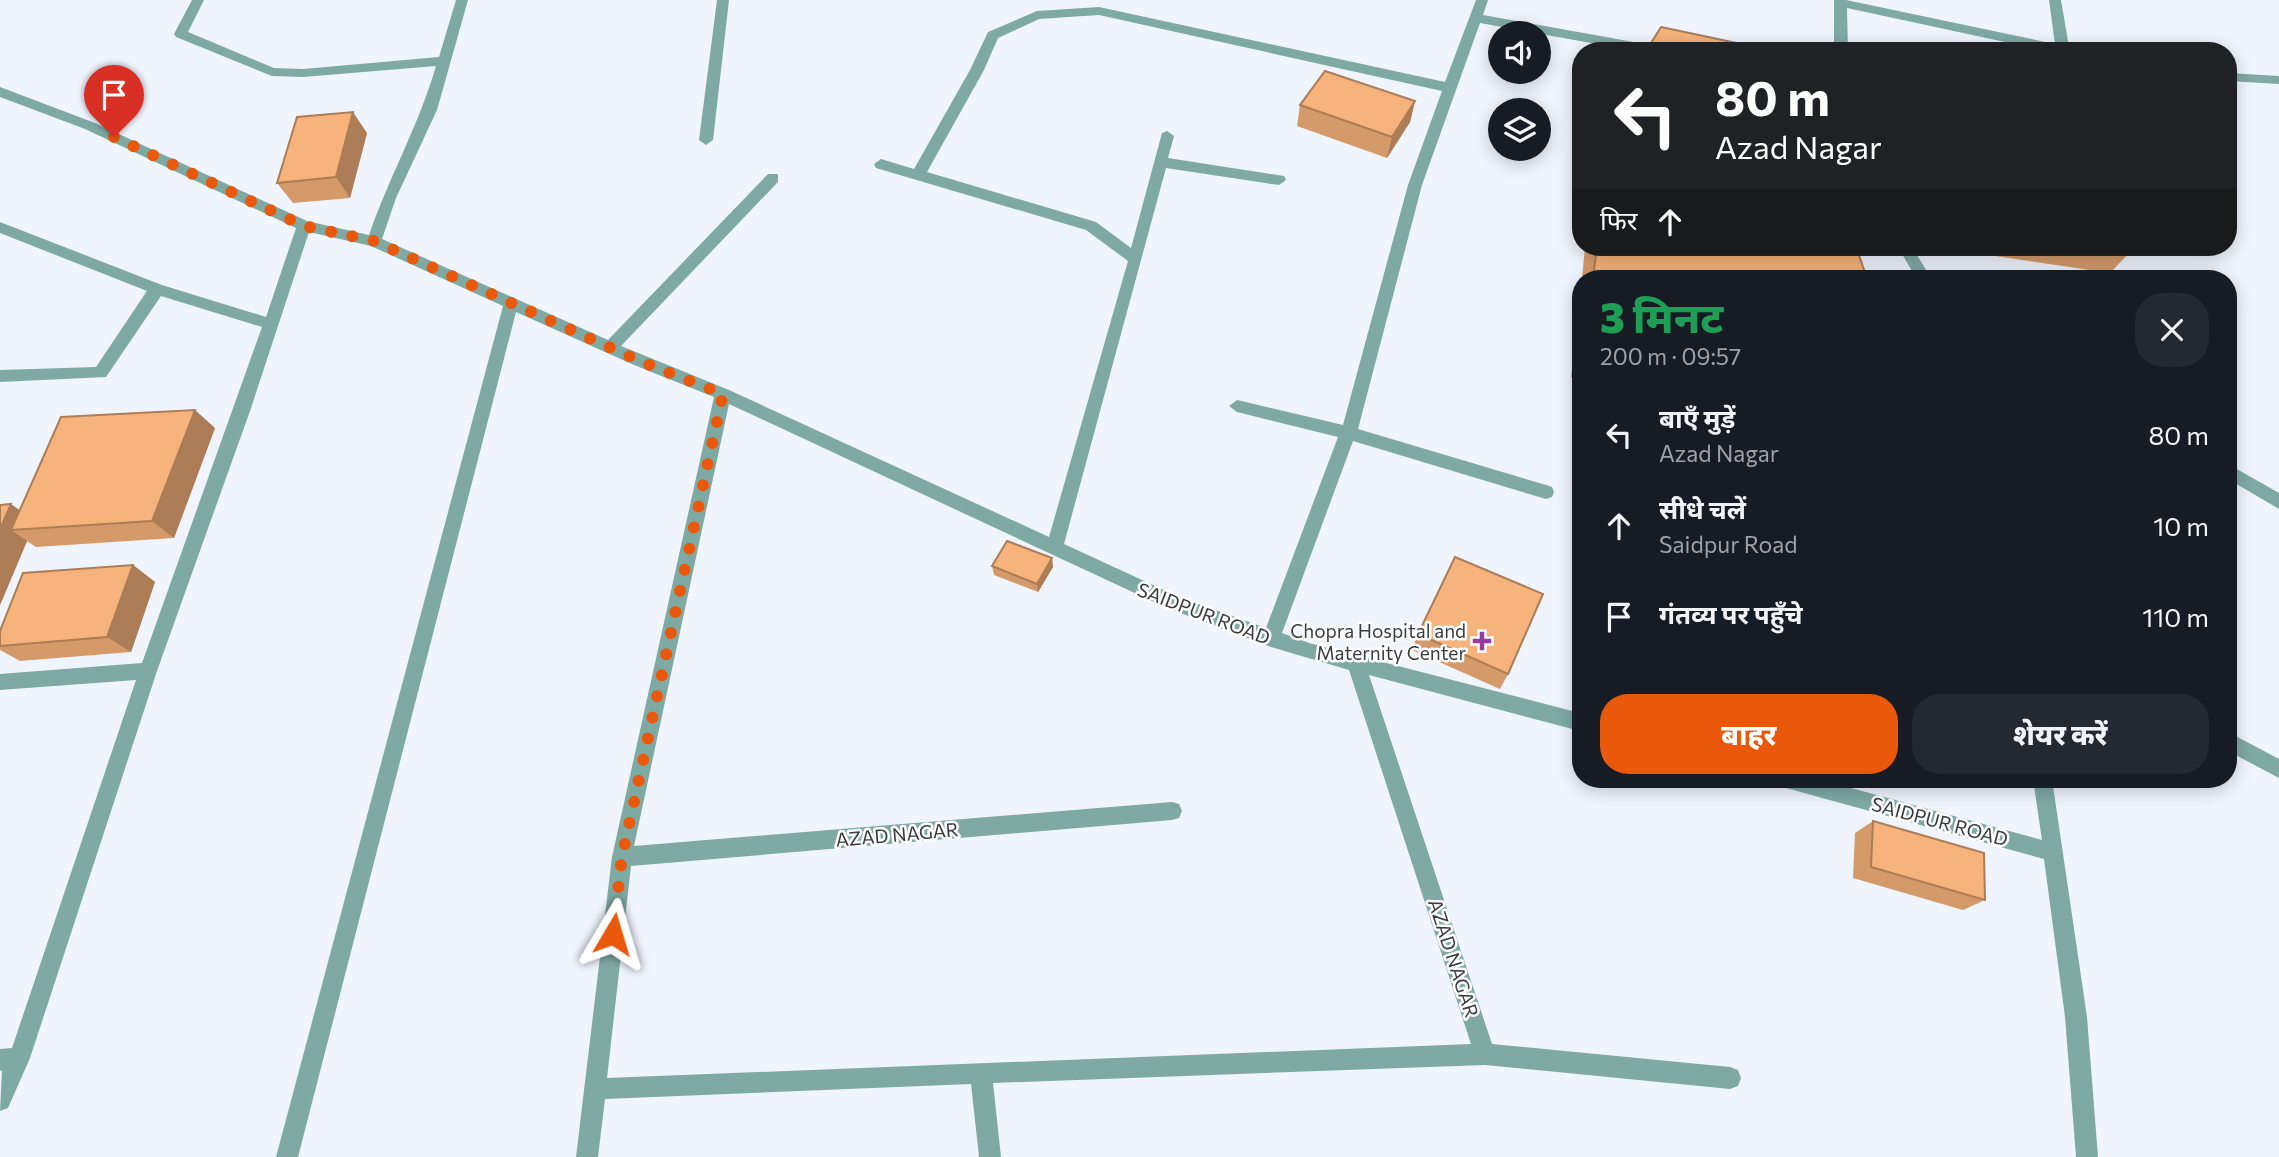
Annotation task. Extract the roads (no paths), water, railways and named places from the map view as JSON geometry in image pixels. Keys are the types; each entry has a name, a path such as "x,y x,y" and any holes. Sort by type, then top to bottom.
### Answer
{"street":[{"path":"198,0 181,34 272,72 303,73 444,61"},
{"path":"374,241 389,198 430,110 462,0"},
{"path":"706,140 723,0"},
{"path":"1271,639 1348,433 1415,185 1482,0"},
{"path":"2055,0 2064,42"},
{"path":"1841,42 1840,1 2029,42"},
{"path":"918,175 977,70 993,35 1037,15 1099,11 1451,88"},
{"path":"1475,18 1611,42"},
{"path":"2237,78 2279,80"},
{"path":"0,92 90,126 304,226 374,241 640,361 723,394 622,857 587,1157"},
{"path":"1054,550 1136,259 1167,136"},
{"path":"1160,162 1279,180"},
{"path":"881,164 1091,226 1136,259"},
{"path":"610,347 773,178"},
{"path":"0,1100 9,1059 304,226"},
{"path":"0,227 156,289 271,324"},
{"path":"0,376 100,373 156,289"},
{"path":"287,1157 511,303"},
{"name":"SAIDPUR ROAD","path":"723,394 1172,603 1271,639 1572,720"},
{"path":"1237,406 1348,433 1546,492"},
{"path":"2237,476 2279,502"},
{"name":"AZAD NAGAR","path":"1356,663 1485,1054"},
{"path":"0,682 148,671"},
{"path":"2237,746 2279,769"},
{"name":"SAIDPUR ROAD","path":"1819,788 2052,852"},
{"path":"2044,788 2076,1017 2087,1157"},
{"name":"AZAD NAGAR","path":"622,857 1172,811"},
{"path":"594,1089 1485,1054 1730,1078"},
{"path":"981,1073 990,1157"}],"place":[{"name":"Chopra Hospital and Maternity Center","path":"1482,641"}]}
